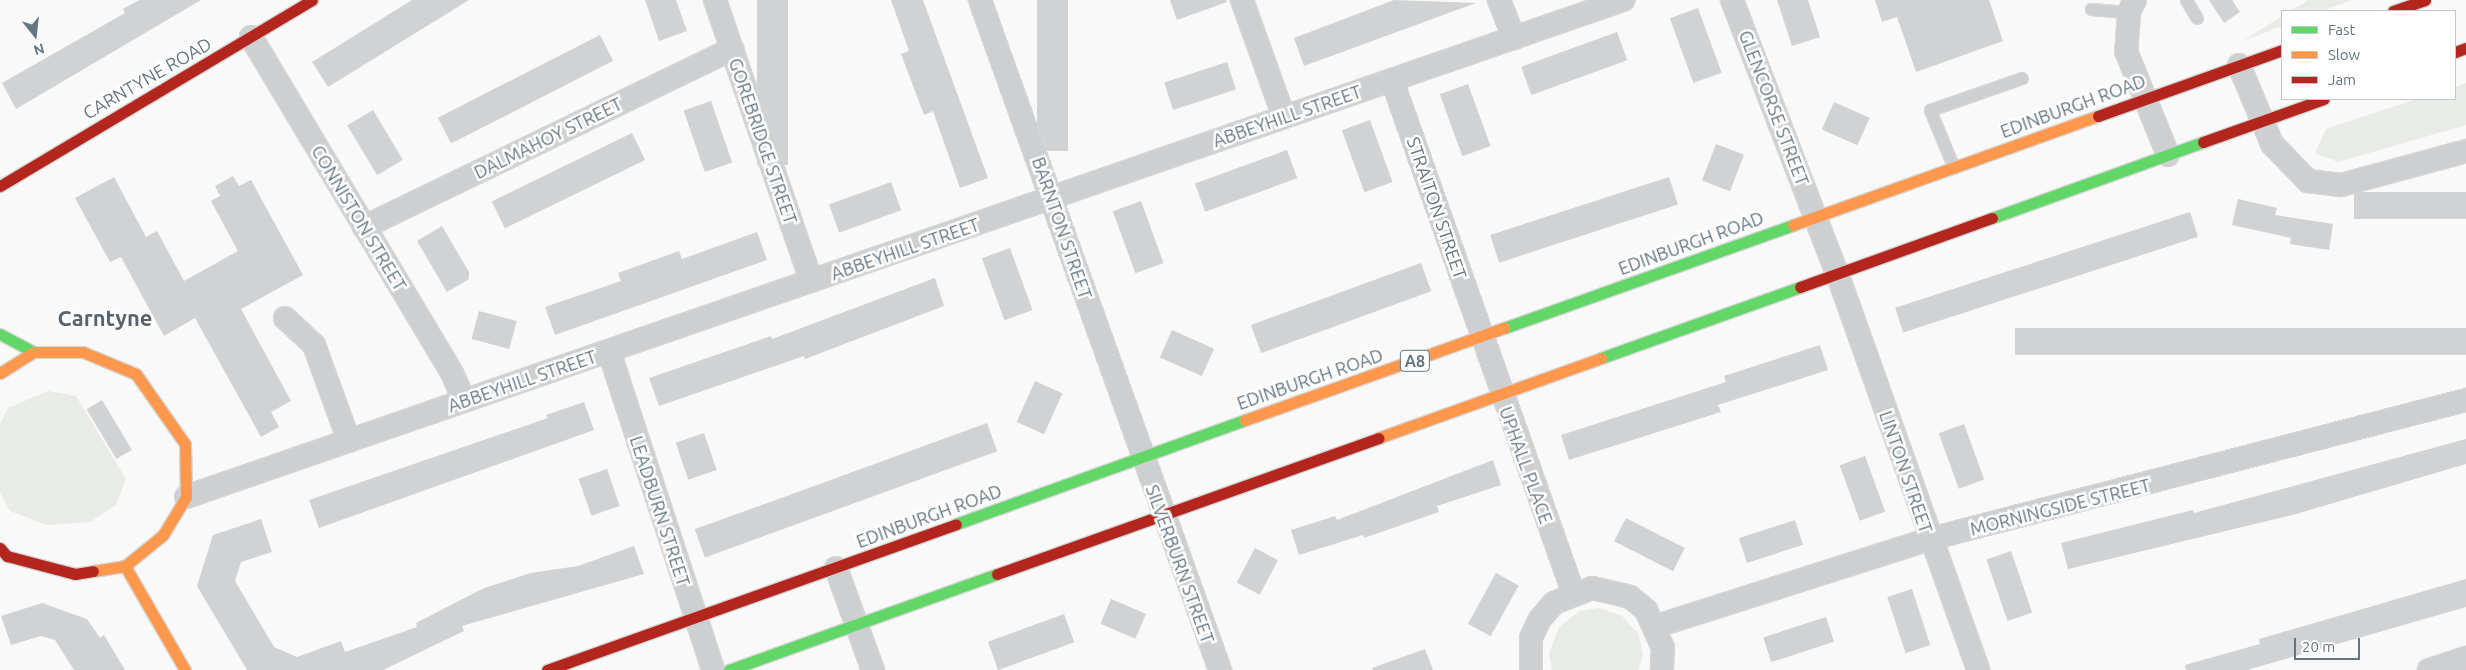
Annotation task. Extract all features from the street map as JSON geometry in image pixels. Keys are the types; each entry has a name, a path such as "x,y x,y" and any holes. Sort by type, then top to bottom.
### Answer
{"main road":[{"name":"CARNTYNE ROAD","path":"0,186 312,0"},
{"path":"2396,10 2425,0"},
{"name":"EDINBURGH ROAD","path":"553,669 2281,50"},
{"path":"729,670 2321,100"},
{"path":"0,334 34,352 83,352 136,374 184,444 186,497 162,535 125,566 74,574 2,555"},
{"path":"0,373 34,352"},
{"path":"125,566 186,670"}],"street":[{"name":"GOREBRIDGE STREET","path":"715,0 811,281"},
{"name":"BARNTON STREET","path":"980,0 1052,197 1140,458"},
{"path":"1242,0 1284,117"},
{"path":"1499,0 1514,38"},
{"name":"ABBEYHILL STREET","path":"186,497 1623,0"},
{"name":"GLENCORSE STREET","path":"1732,0 1837,273"},
{"path":"2132,6 2126,51 2168,155"},
{"name":"CONNISTON STREET","path":"251,37 464,400"},
{"name":"DALMAHOY STREET","path":"364,227 732,49"},
{"path":"2239,65 2261,121 2291,168 2324,186 2466,151"},
{"name":"STRAITON STREET","path":"1392,80 1482,337"},
{"name":"LINTON STREET","path":"1837,273 1978,670"},
{"path":"285,318 314,345 349,441"},
{"name":"UPHALL PLACE","path":"1482,337 1500,394 1573,592"},
{"name":"LEADBURN STREET","path":"609,351 713,670"},
{"name":"MORNINGSIDE STREET","path":"1657,626 1930,539 2466,400"},
{"name":"SILVERBURN STREET","path":"1140,458 1220,670"},
{"path":"836,568 872,670"},
{"path":"1531,670 1531,638 1540,619 1554,603 1573,592 1612,590 1630,597 1657,626 1663,648 1662,670"},
{"path":"2429,670 2466,658"}],"lane":[{"path":"2186,0 2197,18"},
{"path":"2091,10 2132,6"},
{"path":"1954,168 1930,110 2022,78"}],"shaded area":[{"path":"2308,0 2352,0 2325,10 2292,10"},
{"path":"2281,17 2281,26 2243,41"},
{"path":"2466,83 2466,125 2338,162 2315,153 2326,129 2414,100 2456,100 2456,87"},
{"path":"48,391 76,396 126,479 116,505 90,522 47,525 10,511 0,492 0,424 8,408"},
{"path":"1599,608 1622,616 1639,635 1643,656 1638,670 1552,670 1549,653 1559,627 1580,611"}],"building":[{"path":"139,0 201,0 16,109 2,83 125,13 123,9"},
{"path":"412,0 469,0 328,87 312,62"},
{"path":"645,0 676,0 687,31 659,41"},
{"path":"757,0 788,0 788,165 757,165"},
{"path":"891,0 923,0 988,178 960,188 933,111 924,115 901,54 909,51"},
{"path":"1037,0 1068,0 1068,151 1037,151"},
{"path":"1170,0 1226,0 1227,2 1177,20"},
{"path":"1394,0 1476,3 1304,66 1294,38"},
{"path":"1777,0 1808,0 1820,37 1792,46"},
{"path":"1875,0 1989,0 2003,41 1916,72 1897,17 1882,22"},
{"path":"2209,0 2232,0 2240,12 2224,23"},
{"path":"1698,8 1722,73 1693,83 1670,18"},
{"path":"1617,32 1627,60 1531,95 1521,67"},
{"path":"600,35 613,61 451,143 438,118"},
{"path":"1227,62 1236,90 1173,110 1164,82"},
{"path":"1468,84 1491,146 1462,156 1440,94"},
{"path":"711,101 732,162 705,172 684,110"},
{"path":"1834,102 1870,118 1857,145 1822,129"},
{"path":"373,110 403,160 377,175 347,125"},
{"path":"1370,120 1393,182 1364,192 1342,130"},
{"path":"632,133 645,160 505,228 492,201"},
{"path":"1716,144 1744,155 1730,191 1702,180"},
{"path":"1287,150 1297,178 1205,212 1195,184"},
{"path":"233,176 239,186 251,180 303,275 241,309 291,401 271,412 279,427 261,437 195,318 164,336 121,257 110,262 75,198 114,177 146,237 157,231 184,281 238,251 211,201 220,196 215,186"},
{"path":"1669,177 1678,205 1499,263 1490,235"},
{"path":"891,182 901,210 839,233 829,205"},
{"path":"2354,192 2466,192 2466,219 2354,219"},
{"path":"2238,199 2277,208 2275,215 2333,224 2329,250 2290,244 2291,238 2232,225"},
{"path":"1141,201 1164,263 1135,273 1113,211"},
{"path":"2190,212 2198,237 1903,333 1895,308"},
{"path":"442,226 469,272 469,279 447,292 417,241"},
{"path":"757,232 767,260 555,335 545,307 621,281 618,273 679,251 682,259"},
{"path":"1010,248 1033,310 1004,320 982,258"},
{"path":"1421,263 1431,291 1261,353 1251,325"},
{"path":"935,278 944,306 805,359 804,356 659,406 649,378 771,336 772,339"},
{"path":"479,311 517,321 509,349 471,339"},
{"path":"2015,328 2466,328 2466,355 2015,355"},
{"path":"1172,330 1214,349 1202,376 1160,357"},
{"path":"1820,345 1828,370 1718,405 1721,412 1569,460 1561,435 1726,382 1724,376"},
{"path":"1035,381 1062,393 1044,434 1017,422"},
{"path":"102,400 132,450 116,459 87,409"},
{"path":"584,402 594,430 319,528 309,500 548,418 546,415"},
{"path":"987,423 997,451 705,558 695,529"},
{"path":"1964,424 1984,479 1959,489 1939,433"},
{"path":"704,433 717,470 688,480 676,443"},
{"path":"2466,439 2466,464 2296,514 2068,569 2061,543 2193,510 2194,513"},
{"path":"1865,456 1885,511 1860,521 1840,465"},
{"path":"1493,460 1501,485 1437,506 1439,512 1364,538 1363,535 1299,555 1291,530 1335,516 1337,520"},
{"path":"607,469 620,506 591,516 579,479"},
{"path":"1626,518 1685,548 1673,571 1614,541"},
{"path":"261,519 272,552 241,562 235,581 274,647 297,657 341,641 345,652 417,627 416,623 484,588 531,573 578,566 634,546 644,574 462,626 464,631 383,670 247,670 197,586 213,535"},
{"path":"1795,520 1803,545 1747,563 1739,538"},
{"path":"1255,548 1278,560 1260,595 1237,582"},
{"path":"2011,551 2032,612 2008,621 1986,559"},
{"path":"1496,573 1519,586 1491,636 1468,624"},
{"path":"2466,579 2466,607 2247,670 2186,670 2185,665 2260,644 2259,639"},
{"path":"1912,589 1930,645 1906,653 1887,597"},
{"path":"1111,599 1146,614 1135,639 1100,624"},
{"path":"42,603 87,619 100,638 104,635 125,670 74,670 55,640 41,636 11,645 1,616"},
{"path":"1064,614 1074,642 998,670 988,642"},
{"path":"1826,617 1834,642 1771,662 1763,637"},
{"path":"1425,649 1433,670 1373,670 1372,668"}],"traffic: fast":[{"path":"1992,218 2203,142"},
{"path":"1504,328 1793,225"},
{"path":"1601,358 1800,287"},
{"path":"0,334 34,352"},
{"path":"956,524 1245,420"},
{"path":"729,670 997,574"}],"traffic: slow":[{"path":"1793,225 2098,116"},
{"path":"1245,420 1504,328"},
{"path":"0,373 34,352 83,352 136,374 185,444 186,497 163,535 125,566 93,571"},
{"path":"1378,438 1601,358"},
{"path":"125,566 185,670"}],"traffic: jam":[{"path":"0,186 312,0"},
{"path":"2396,10 2425,0"},
{"path":"2456,52 2466,48"},
{"path":"2098,116 2281,50"},
{"path":"2203,142 2321,100"},
{"path":"1800,287 1992,218"},
{"path":"997,574 1378,438"},
{"path":"547,670 956,524"},
{"path":"0,548 7,556 75,574 93,571"}],"district":[{"name":"Carntyne","path":"105,318"}]}
